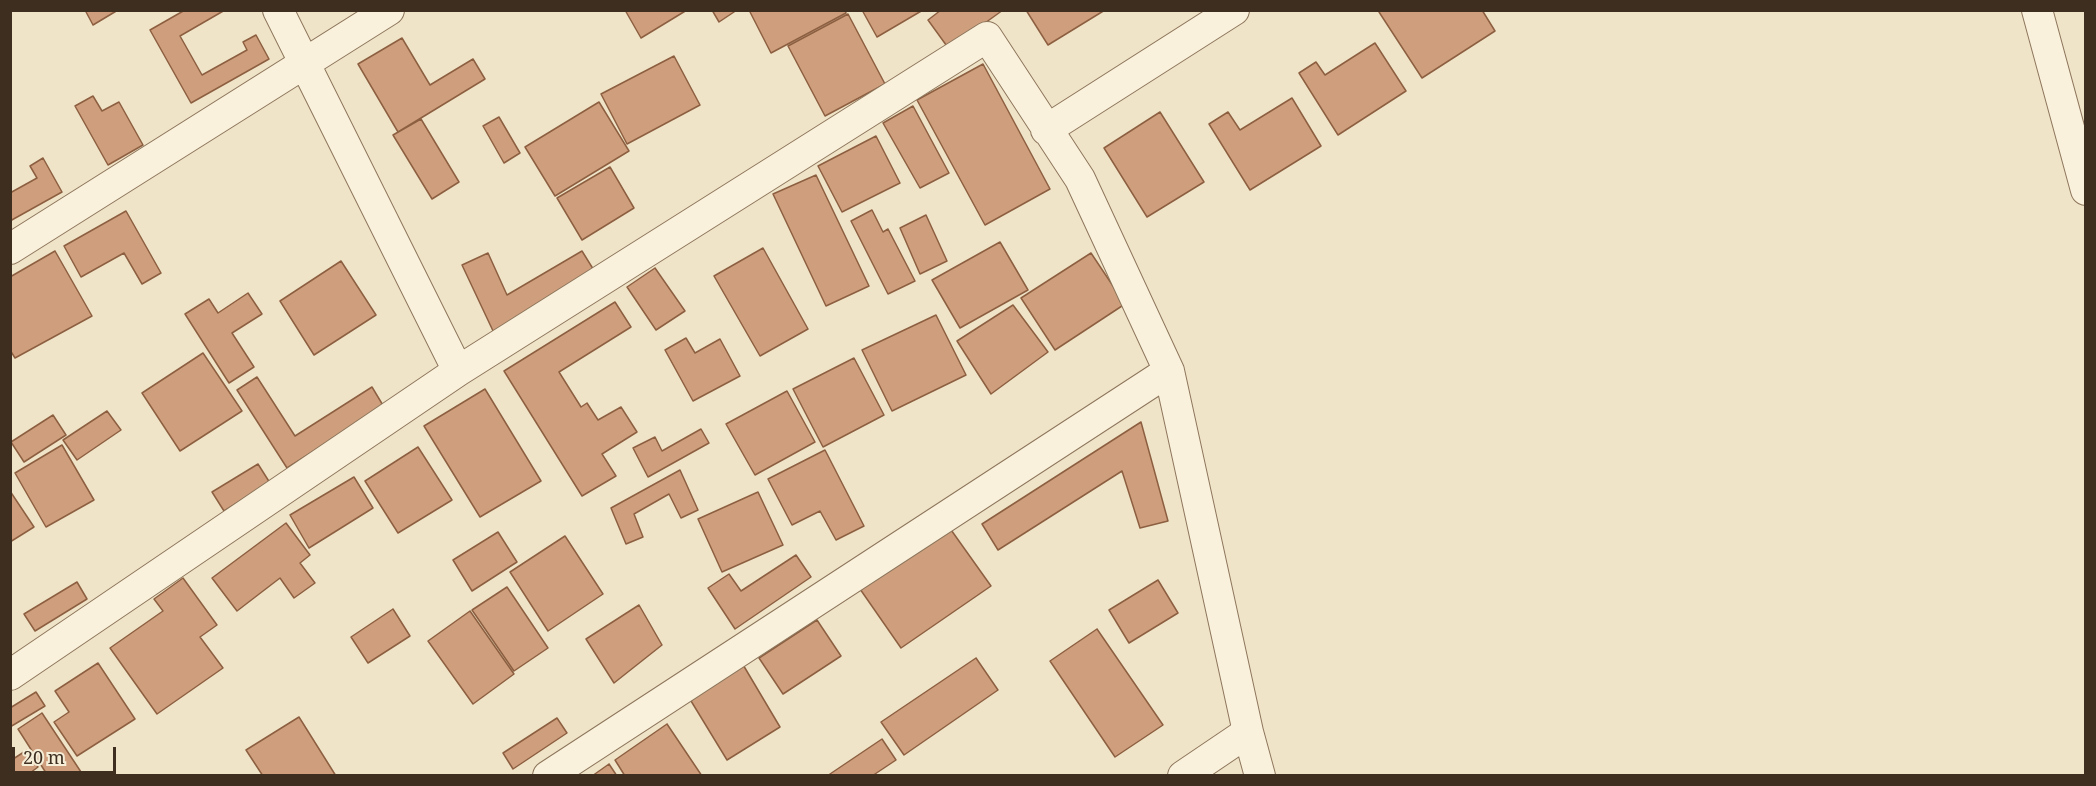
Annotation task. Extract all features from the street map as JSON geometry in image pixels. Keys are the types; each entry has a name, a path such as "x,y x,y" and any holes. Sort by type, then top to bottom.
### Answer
{"street":[{"path":"278,10 458,371"},
{"path":"10,249 389,10"},
{"path":"1046,130 1234,10"},
{"path":"2037,10 2085,190"},
{"path":"10,675 458,371 987,37 1080,179 1169,371 1248,732 1260,776"},
{"path":"548,776 1169,371"},
{"path":"1183,776 1248,732"}],"building":[{"path":"85,10 118,10 93,25"},
{"path":"185,10 225,10 180,36 202,75 247,50 243,42 256,35 269,59 191,103 150,30"},
{"path":"625,10 687,10 641,38"},
{"path":"712,10 737,10 719,22"},
{"path":"749,10 845,10 846,13 771,53"},
{"path":"862,10 923,10 877,37"},
{"path":"941,10 1003,10 949,49 928,20"},
{"path":"1026,10 1105,10 1048,45"},
{"path":"1382,10 1482,10 1495,31 1422,78 1379,12"},
{"path":"848,14 885,84 825,116 788,46"},
{"path":"402,38 430,85 473,59 485,79 398,132 358,64"},
{"path":"1375,43 1406,91 1338,135 1299,73 1316,62 1325,75"},
{"path":"674,56 700,105 627,144 601,94"},
{"path":"983,64 1050,189 985,225 917,100"},
{"path":"93,96 102,111 119,102 143,145 108,165 75,106"},
{"path":"1292,98 1321,146 1250,190 1209,124 1228,112 1240,130"},
{"path":"599,102 629,151 555,196 525,147"},
{"path":"913,106 949,173 920,188 883,123"},
{"path":"1160,112 1204,182 1147,217 1104,148"},
{"path":"499,117 520,153 504,163 483,126"},
{"path":"421,119 459,182 432,199 393,135"},
{"path":"876,136 900,183 842,212 818,166"},
{"path":"43,158 62,192 10,221 10,193 37,178 30,166"},
{"path":"610,167 634,208 582,240 557,198"},
{"path":"816,175 869,286 826,306 773,194"},
{"path":"872,210 883,232 888,229 915,281 888,294 851,221"},
{"path":"126,211 161,273 142,284 124,253 81,277 64,246"},
{"path":"926,215 947,261 920,274 900,228"},
{"path":"1000,242 1028,290 960,328 932,280"},
{"path":"763,248 808,329 760,356 714,276"},
{"path":"55,251 92,316 15,358 10,350 10,277"},
{"path":"582,251 595,272 494,333 462,265 488,253 507,295"},
{"path":"1091,253 1125,304 1055,350 1021,298"},
{"path":"341,261 376,315 314,355 280,301"},
{"path":"655,268 685,311 656,330 627,287"},
{"path":"248,293 262,314 232,333 254,367 229,383 185,314 209,299 218,313"},
{"path":"615,302 631,327 559,372 581,407 587,403 598,420 621,407 637,432 602,454 616,476 582,496 504,371"},
{"path":"1013,305 1048,352 991,394 957,341"},
{"path":"936,315 966,375 892,411 862,350"},
{"path":"686,338 695,353 720,339 740,376 693,401 665,350"},
{"path":"203,353 242,411 180,451 142,393"},
{"path":"854,358 884,415 823,447 793,389"},
{"path":"257,377 295,436 372,387 384,407 287,468 237,390"},
{"path":"485,389 541,481 480,517 424,426"},
{"path":"787,391 815,442 755,475 726,424"},
{"path":"107,411 121,430 77,460 63,440"},
{"path":"53,415 66,435 24,462 11,442"},
{"path":"1141,422 1168,521 1140,528 1122,471 998,550 982,524"},
{"path":"701,429 709,443 648,477 633,448 655,437 662,451"},
{"path":"62,445 94,500 46,527 15,473"},
{"path":"418,447 452,500 398,533 365,481"},
{"path":"825,450 864,526 836,540 820,511 792,525 768,479"},
{"path":"258,464 270,483 224,511 212,492"},
{"path":"680,470 698,510 681,518 669,494 634,514 643,537 626,544 611,508"},
{"path":"354,477 373,508 309,548 290,515"},
{"path":"10,491 34,527 10,542"},
{"path":"758,492 783,545 722,572 698,519"},
{"path":"286,523 310,555 300,563 315,583 294,598 280,578 237,611 212,578"},
{"path":"949,527 991,586 901,648 860,589"},
{"path":"498,532 517,562 472,591 453,560"},
{"path":"565,536 603,594 548,631 510,572"},
{"path":"796,555 811,577 735,629 708,588 729,574 741,591"},
{"path":"183,578 217,625 200,637 223,668 157,714 110,648 163,611 154,599"},
{"path":"1158,580 1178,613 1129,643 1109,610"},
{"path":"77,582 87,599 35,631 24,614"},
{"path":"507,587 548,648 514,671 472,610"},
{"path":"639,605 662,645 614,683 586,639"},
{"path":"393,609 410,636 368,663 351,637"},
{"path":"470,611 514,674 473,704 428,641"},
{"path":"817,620 841,656 783,694 759,658"},
{"path":"1097,629 1163,725 1115,757 1050,661"},
{"path":"976,658 998,690 904,755 881,722"},
{"path":"98,663 135,719 77,756 54,722 69,712 55,691"},
{"path":"742,663 780,727 727,760 688,696"},
{"path":"36,692 45,706 10,727 10,708"},
{"path":"42,713 83,776 48,776 18,729"},
{"path":"299,717 336,776 263,776 246,750"},
{"path":"557,718 567,733 513,769 503,753"},
{"path":"667,724 702,776 625,776 615,760"},
{"path":"882,739 896,760 872,776 827,776"},
{"path":"27,750 38,767 26,776 10,776 10,761"},
{"path":"609,764 617,776 592,776"}]}
